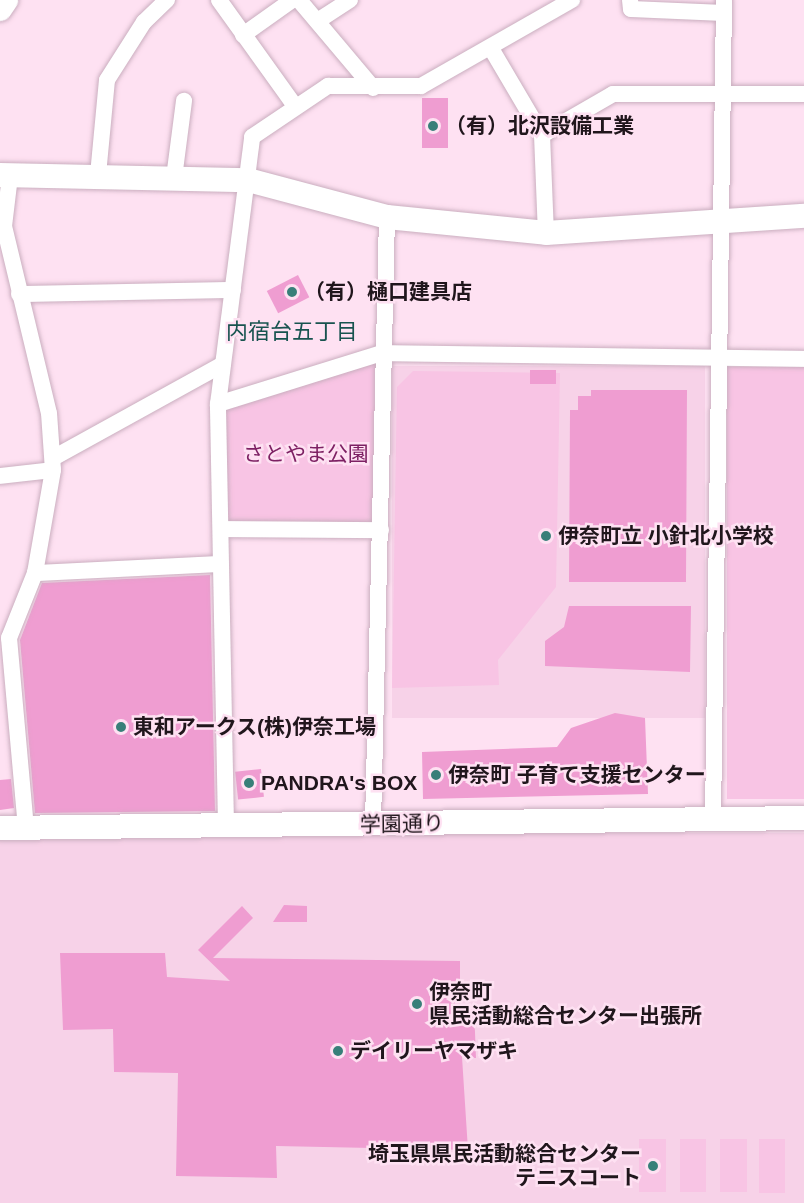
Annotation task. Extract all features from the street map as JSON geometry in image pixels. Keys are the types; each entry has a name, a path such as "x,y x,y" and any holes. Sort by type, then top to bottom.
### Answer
{"street":[{"path":"0,9 6,0"},
{"path":"98,175 107,81 144,22 167,0"},
{"path":"219,0 295,106"},
{"path":"243,35 292,0"},
{"path":"299,0 319,20 373,88"},
{"path":"319,20 350,0"},
{"path":"226,825 222,564 224,529 218,404 252,137 328,86 373,88 421,86 492,50 572,0"},
{"path":"630,0 631,9 724,7 725,91 721,221 713,819"},
{"path":"492,50 542,135 546,233"},
{"path":"542,135 613,94 725,91 804,93"},
{"path":"174,178 184,101"},
{"path":"26,828 9,638 35,573 53,464 49,413 4,226 5,176 98,175 248,180 387,217 546,233 804,216"},
{"path":"373,824 381,530 382,353 387,217"},
{"path":"19,294 233,290"},
{"path":"218,404 382,353 804,360"},
{"path":"0,476 53,464 223,364"},
{"path":"224,529 381,530"},
{"path":"35,573 222,564"},
{"name":"学園通り","path":"0,828 804,818"}],"shaded area":[{"name":"伊奈町立 小針北小学校","path":"392,366 705,366 705,718 392,718"},
{"path":"0,833 804,833 804,1203 0,1203"}],"green space":[{"name":"さとやま公園","path":"382,353 381,530 223,529 218,404"},
{"path":"727,367 804,367 804,799 727,799"},
{"path":"413,371 560,373 556,587 498,660 499,685 392,688 397,387"},
{"name":"埼玉県県民活動総合センター テニスコート","path":"639,1139 666,1139 666,1192 639,1192"},
{"name":"埼玉県県民活動総合センター テニスコート","path":"680,1139 706,1139 706,1192 680,1192"},
{"path":"720,1139 747,1139 747,1192 720,1192"},
{"path":"759,1139 785,1139 785,1193 759,1193"}],"building":[{"path":"422,98 448,98 448,148 422,148"},
{"path":"298,275 309,297 278,313 267,291"},
{"path":"530,370 556,370 556,384 530,384"},
{"path":"591,390 687,390 686,582 569,582 570,410 578,410 578,396 591,396"},
{"name":"東和アークス(株)伊奈工場","path":"210,575 215,811 35,813 20,640 42,583"},
{"path":"569,606 691,606 690,672 545,666 545,641 564,627"},
{"path":"615,713 645,718 648,794 423,799 422,752 557,747 571,728"},
{"name":"PANDRA's BOX","path":"261,769 264,797 238,800 235,772"},
{"path":"11,779 14,808 0,810 0,780"},
{"path":"284,905 307,906 307,922 273,922"},
{"path":"242,906 253,918 213,958 460,961 460,1008 474,1007 476,1058 462,1057 468,1150 276,1146 277,1178 176,1176 178,1073 114,1072 113,1029 63,1030 60,953 165,953 167,977 230,981 198,950"}],"place":[{"name":"（有）北沢設備工業","path":"433,126"},
{"name":"（有）樋口建具店","path":"292,292"},
{"name":"伊奈町立 小針北小学校","path":"546,536"},
{"name":"東和アークス(株)伊奈工場","path":"121,727"},
{"name":"伊奈町 子育て支援センター","path":"436,775"},
{"name":"PANDRA's BOX","path":"249,783"},
{"name":"伊奈町 県民活動総合センター出張所","path":"417,1004"},
{"name":"デイリーヤマザキ","path":"338,1051"},
{"name":"埼玉県県民活動総合センター テニスコート","path":"653,1166"}],"district":[{"name":"内宿台五丁目","path":"292,332"}]}
